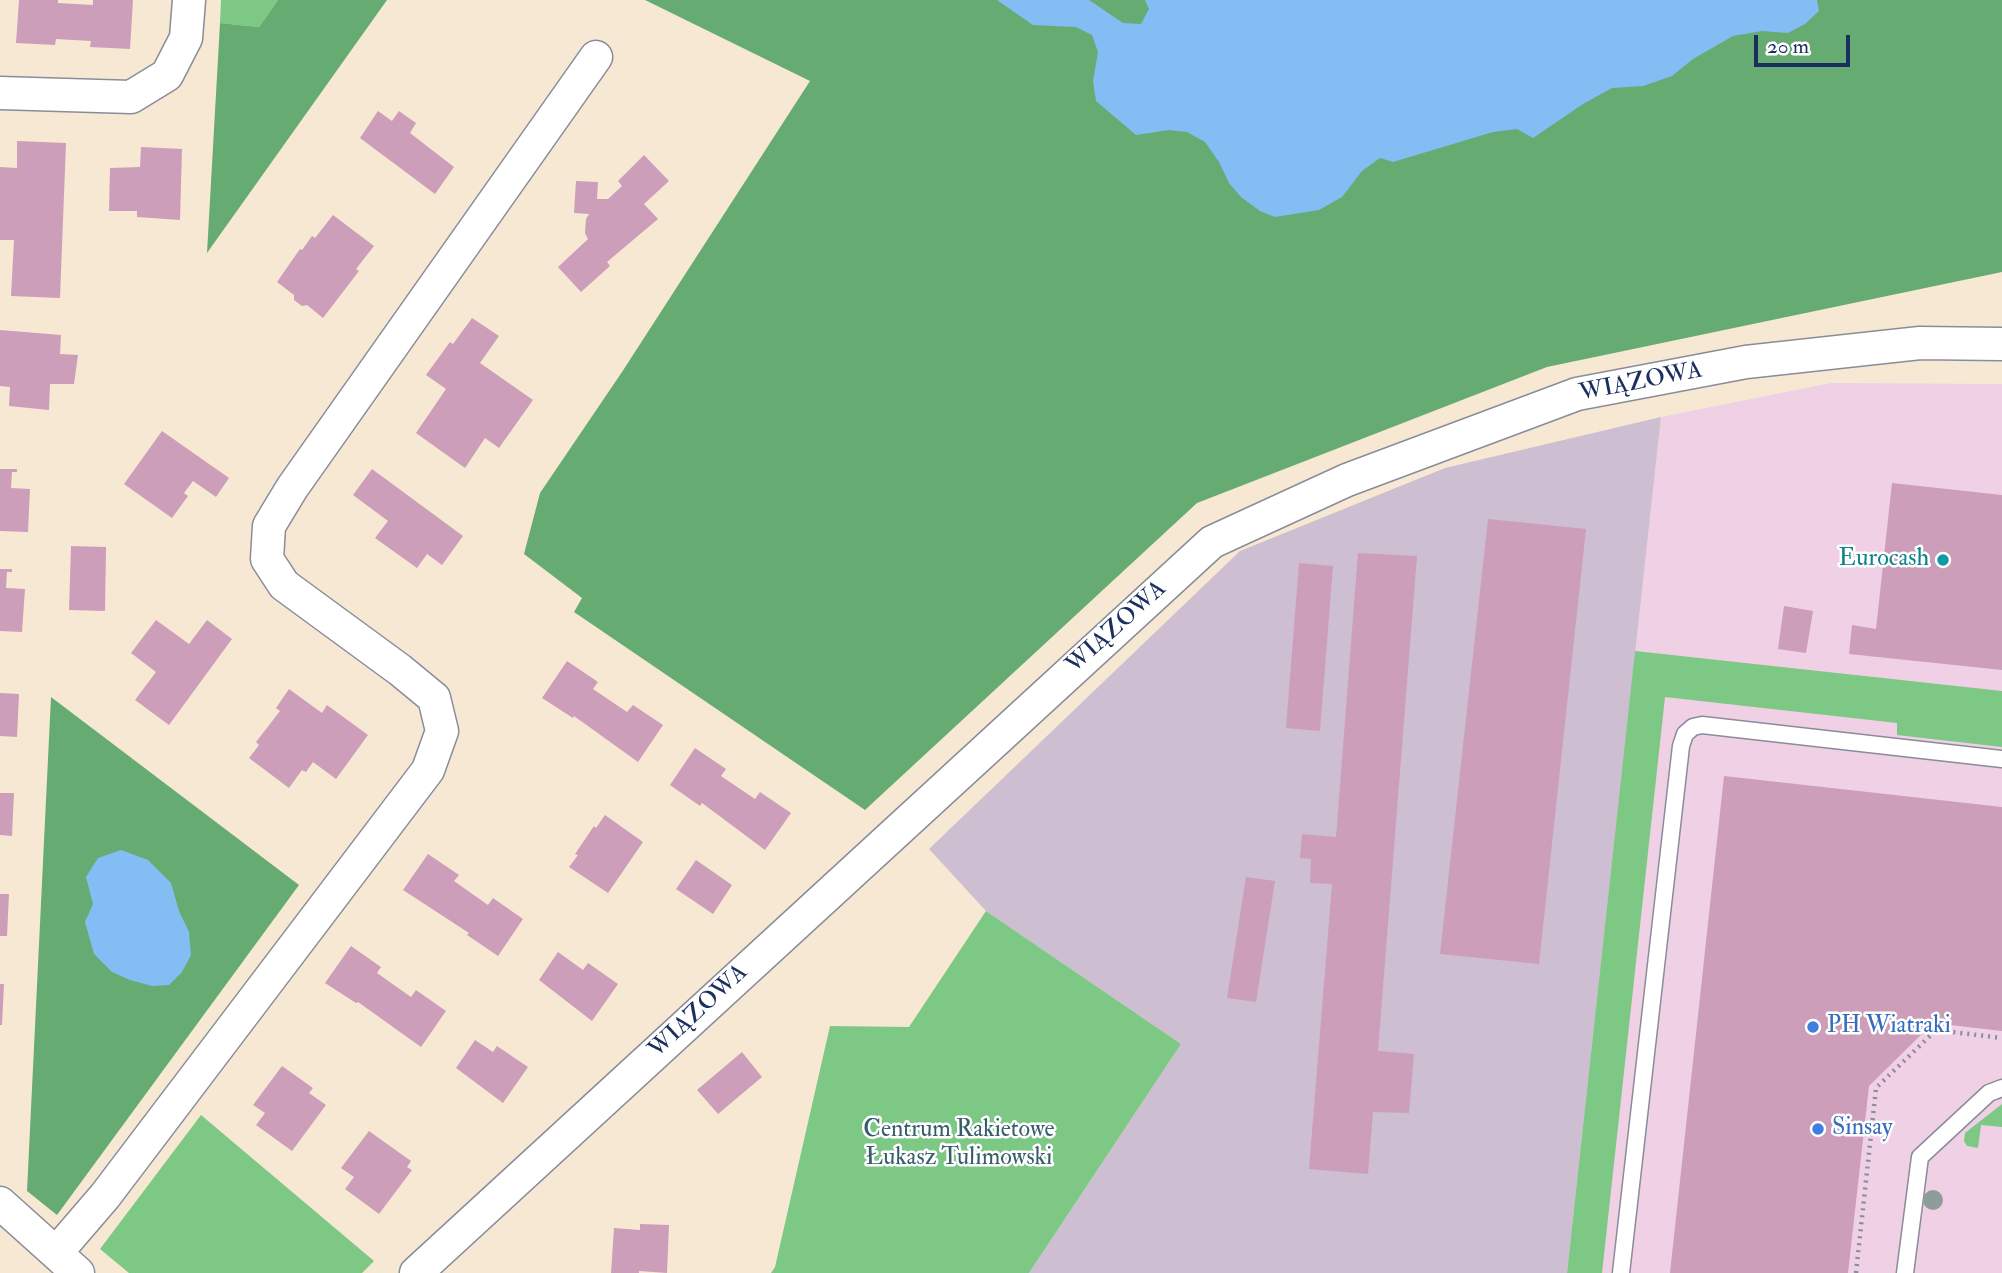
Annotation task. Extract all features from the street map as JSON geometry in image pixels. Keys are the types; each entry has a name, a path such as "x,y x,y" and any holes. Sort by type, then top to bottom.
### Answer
{"street":[{"path":"0,93 131,97 167,75 186,38 189,0"},
{"path":"0,1203 67,1263 105,1196 428,770 442,731 434,698 284,585 267,559 269,526 292,488 596,57"},
{"name":"WIĄZOWA","path":"416,1273 1212,542 1347,480 1577,394 1746,362 1920,343 2002,344"}],"lane":[{"path":"1621,1273 1681,746 1685,734 1693,727 1703,724 2002,759"},
{"path":"1905,1273 1920,1157 1989,1093 2002,1088"}],"path":[{"path":"1856,1273 1876,1088 1936,1030 2002,1038"}],"shaded area":[{"path":"1831,383 2002,384 2002,1273 1567,1273 1661,417"},
{"path":"1661,417 1567,1273 1029,1273 1181,1044 986,911 929,849 1240,551 1445,468"}],"green space":[{"path":"221,0 278,0 259,27 220,23"},
{"path":"278,0 387,0 207,253 220,23 259,27"},
{"path":"645,0 2002,0 2002,272 1547,367 1197,503 865,810 574,612 582,598 524,554 540,493 622,372 810,81"},
{"path":"1635,651 2002,691 2002,747 1897,735 1897,723 1665,697 1602,1273 1567,1273"},
{"path":"51,697 299,885 57,1215 27,1191"},
{"name":"Centrum Rakietowe Łukasz Tulimowski","path":"986,911 1181,1044 1029,1273 771,1273 775,1267 830,1026 909,1027"},
{"path":"2002,1104 2002,1127 1981,1125 1978,1148 1967,1146 1964,1141 1965,1133"},
{"path":"201,1115 374,1261 362,1273 129,1273 100,1249"}],"water":[{"path":"997,0 1089,0 1123,23 1141,24 1149,9 1145,0 1817,0 1819,11 1805,24 1788,33 1762,31 1733,36 1693,59 1672,76 1643,86 1612,88 1533,138 1517,129 1493,132 1393,162 1380,158 1362,171 1342,197 1319,210 1275,217 1260,211 1241,197 1229,183 1205,142 1187,132 1169,130 1136,135 1096,101 1093,81 1098,52 1092,35 1076,27 1033,25"},
{"path":"121,850 148,860 171,883 179,911 189,932 191,955 182,972 169,985 152,986 130,980 112,972 94,954 85,922 93,904 86,877 98,858"}],"building":[{"path":"19,0 58,0 58,3 93,5 93,0 133,0 130,49 90,47 91,41 56,39 55,45 16,43"},
{"path":"378,111 392,121 399,111 416,123 410,133 454,167 435,194 360,138"},
{"path":"17,141 66,143 60,298 11,296 14,240 0,240 0,167 17,168"},
{"path":"141,147 182,149 180,220 137,217 137,211 109,211 110,168 140,167"},
{"path":"644,155 669,181 644,204 658,219 607,262 610,266 581,292 558,267 588,239 585,233 589,214 574,213 576,181 598,182 597,199 608,199 622,186 618,181"},
{"path":"333,215 374,246 356,269 359,271 323,318 307,305 302,306 294,300 294,295 277,282 300,249 302,250 312,236 315,238"},
{"path":"472,318 499,336 480,363 533,400 499,448 485,438 465,468 416,433 446,389 426,375"},
{"path":"0,330 61,335 60,354 78,355 74,384 50,384 49,410 9,406 10,387 0,386"},
{"path":"162,431 229,478 216,497 193,481 184,493 188,496 172,518 124,484"},
{"path":"0,469 17,469 17,472 12,472 11,488 30,489 28,532 0,531"},
{"path":"372,469 463,536 442,565 427,554 417,568 375,538 388,521 353,495"},
{"name":"Eurocash","path":"1892,483 2002,495 2002,670 1849,654 1852,625 1876,629"},
{"path":"1488,519 1586,529 1539,964 1440,954"},
{"path":"71,546 106,547 105,611 69,610"},
{"path":"1358,553 1417,556 1378,1051 1414,1054 1409,1113 1373,1112 1368,1174 1309,1169 1332,884 1310,883 1311,859 1300,858 1302,834 1336,837"},
{"path":"1299,563 1333,566 1320,731 1286,728"},
{"path":"0,569 12,569 12,572 7,572 6,588 25,589 22,632 0,631"},
{"path":"1784,606 1813,611 1806,653 1778,649"},
{"path":"156,620 189,644 207,620 232,639 169,725 135,700 156,672 131,653"},
{"path":"567,661 598,682 593,689 627,712 633,705 663,725 638,762 574,716 573,718 542,698"},
{"path":"289,689 322,713 327,705 368,735 336,779 313,762 306,772 302,770 289,788 249,758 259,745 256,742 280,711 276,708"},
{"path":"0,693 19,694 17,737 0,736"},
{"path":"695,748 726,769 721,776 755,799 760,792 791,813 765,850 702,803 700,806 670,785"},
{"name":"PH Wiatraki","path":"1724,776 2002,807 2002,1031 1933,1023 1869,1086 1848,1273 1670,1273"},
{"path":"0,793 14,793 12,836 0,835"},
{"path":"605,815 643,842 608,893 569,867 594,826 596,828"},
{"path":"428,854 459,875 454,881 488,905 493,898 523,919 498,956 467,935 469,933 403,890"},
{"path":"696,860 732,885 713,914 676,889"},
{"path":"1246,877 1275,881 1256,1002 1227,998"},
{"path":"0,894 9,894 7,936 0,936"},
{"path":"351,946 381,967 377,973 411,997 416,990 446,1011 421,1047 358,1002 325,983"},
{"path":"558,952 583,970 588,963 618,984 592,1021 539,980"},
{"path":"0,984 4,984 2,1025 0,1025"},
{"path":"475,1040 493,1052 497,1046 528,1067 503,1103 456,1068"},
{"path":"742,1052 762,1077 718,1114 697,1090"},
{"path":"282,1066 313,1088 309,1093 326,1105 292,1151 256,1125 265,1113 253,1105"},
{"path":"369,1131 411,1161 407,1167 412,1170 379,1214 345,1189 354,1177 341,1168"},
{"path":"640,1224 669,1225 667,1273 611,1273 614,1228 640,1230"}],"place":[{"name":"Eurocash","path":"1943,560"},
{"name":"PH Wiatraki","path":"1813,1027"},
{"name":"Sinsay","path":"1818,1129"}]}
